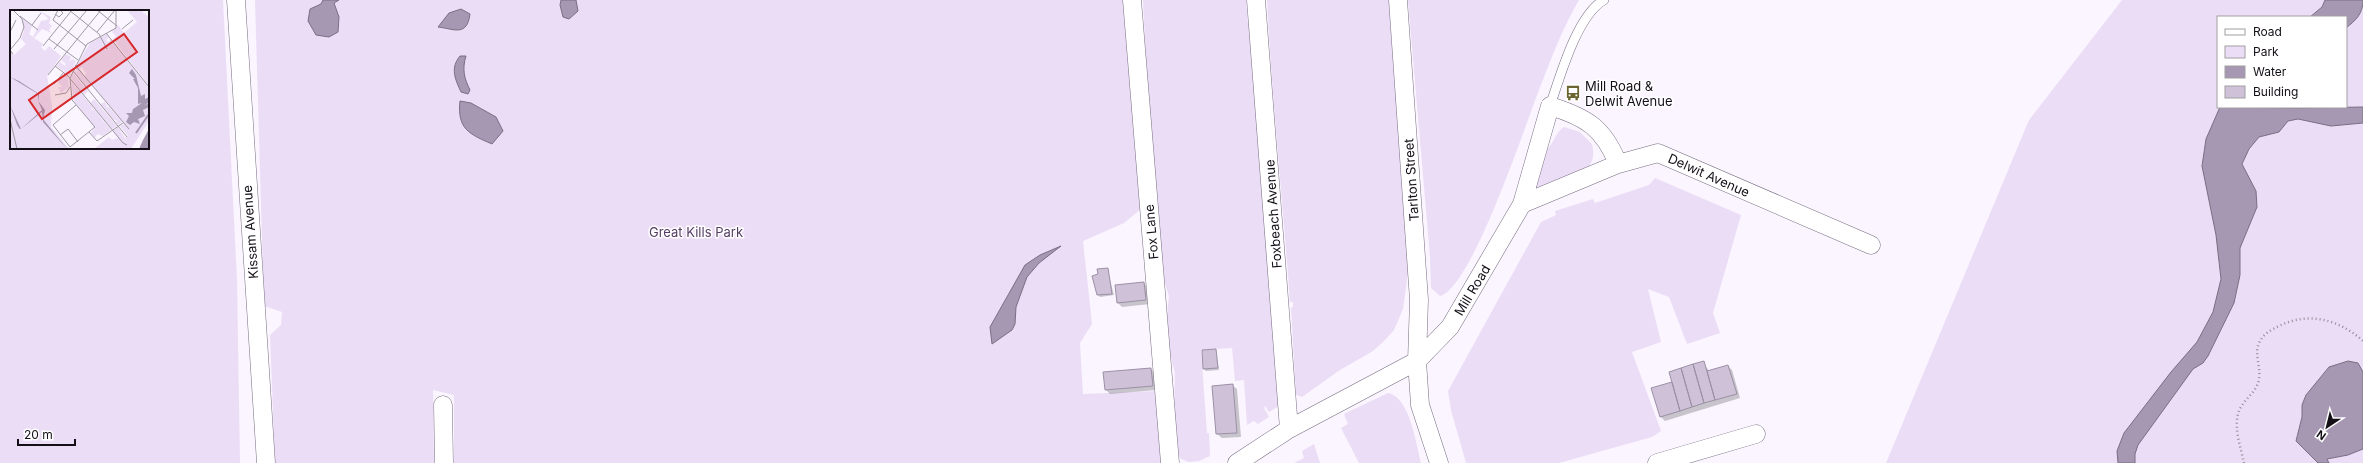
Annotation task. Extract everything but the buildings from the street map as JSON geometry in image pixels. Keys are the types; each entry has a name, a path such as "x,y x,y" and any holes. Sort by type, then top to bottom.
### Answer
{"street":[{"name":"Kissam Avenue","path":"236,0 266,463"},
{"name":"Fox Lane","path":"1132,0 1170,463"},
{"name":"Foxbeach Avenue","path":"1256,0 1289,428"},
{"name":"Tarlton Street","path":"1398,0 1419,300 1417,361 1420,405 1439,463"},
{"name":"Mill Road","path":"1237,463 1289,428 1417,361 1450,328 1522,204 1550,106"},
{"path":"1550,106 1576,114 1597,128 1610,145 1618,164"},
{"name":"Delwit Avenue","path":"1522,204 1618,164 1658,153 1871,245"},
{"path":"443,405 444,463"},
{"path":"1657,463 1756,434"}],"lane":[{"path":"1550,106 1562,69 1582,27 1595,2 1604,0"}],"path":[{"path":"2244,463 2237,425 2239,410 2255,389 2259,378 2256,353 2259,342 2267,332 2287,322 2310,317 2325,320 2345,328 2363,341"}],"green space":[{"path":"0,0 223,0 237,280 240,463 0,463"},
{"name":"Great Kills Park","path":"255,0 1127,0 1142,208 1124,223 1083,241 1092,324 1080,343 1083,394 1157,391 1165,463 454,463 454,395 433,390 434,463 275,463 270,335 281,325 282,312 264,306"},
{"path":"1143,0 1246,0 1248,24 1251,25 1279,406 1269,412 1265,406 1264,408 1269,417 1258,424 1254,421 1247,425 1244,380 1235,381 1232,348 1201,350 1210,456 1199,461 1189,462 1181,459 1177,454 1174,419 1175,373 1168,346 1166,326 1169,296 1162,274 1152,184"},
{"path":"1267,0 1393,0 1410,258 1403,309 1394,330 1373,351 1340,370 1302,397 1296,395 1291,308 1293,307 1293,302 1290,302"},
{"path":"1408,0 1579,0 1564,28 1552,57 1499,197 1483,233 1468,263 1453,286 1440,296 1431,288 1430,257"},
{"path":"2122,0 2363,0 2363,463 1886,463 2029,120"},
{"path":"1564,127 1580,132 1592,144 1593,153 1591,162 1588,168 1538,188 1535,186 1542,153 1549,148 1558,133"},
{"path":"1655,178 1741,215 1713,313 1720,333 1687,344 1669,297 1648,289 1661,342 1632,352 1661,431 1652,437 1559,463 1466,463 1451,410 1448,391 1541,222 1556,215 1555,211 1593,199 1595,203 1649,185"},
{"path":"1388,393 1396,396 1407,412 1411,422 1421,463 1359,463 1341,428 1348,424 1344,414"},
{"path":"1314,444 1320,463 1294,463 1304,458 1302,451"}],"water":[{"path":"323,0 339,0 334,3 339,17 338,32 329,37 316,35 308,21 310,9 321,4"},
{"path":"561,0 576,0 578,11 569,19 563,17 560,5"},
{"path":"2325,0 2363,0 2360,13 2347,27 2347,16 2311,16 2322,7"},
{"path":"461,9 470,14 466,26 463,29 454,30 438,27 449,13"},
{"path":"460,56 466,56 464,69 466,81 470,90 468,94 461,92 454,74 455,65"},
{"path":"460,101 471,103 496,117 503,131 492,144 477,137 466,129 460,118"},
{"path":"2363,107 2363,123 2331,126 2298,119 2288,121 2279,132 2259,137 2249,149 2242,164 2256,191 2257,207 2240,248 2240,275 2234,303 2208,356 2203,363 2193,369 2138,445 2135,454 2135,463 2118,463 2117,451 2124,433 2171,372 2197,342 2213,312 2221,279 2216,235 2202,166 2206,139 2220,108"},
{"path":"1061,246 1039,263 1027,277 1016,307 1015,324 1012,330 992,344 990,327 1025,265 1040,255"},
{"path":"2348,361 2358,363 2363,372 2363,449 2348,455 2327,459 2329,463 2318,463 2296,441 2302,417 2302,405 2306,395 2329,367"}],"place":[{"name":"Mill Road & Delwit Avenue","path":"1573,93"}]}
